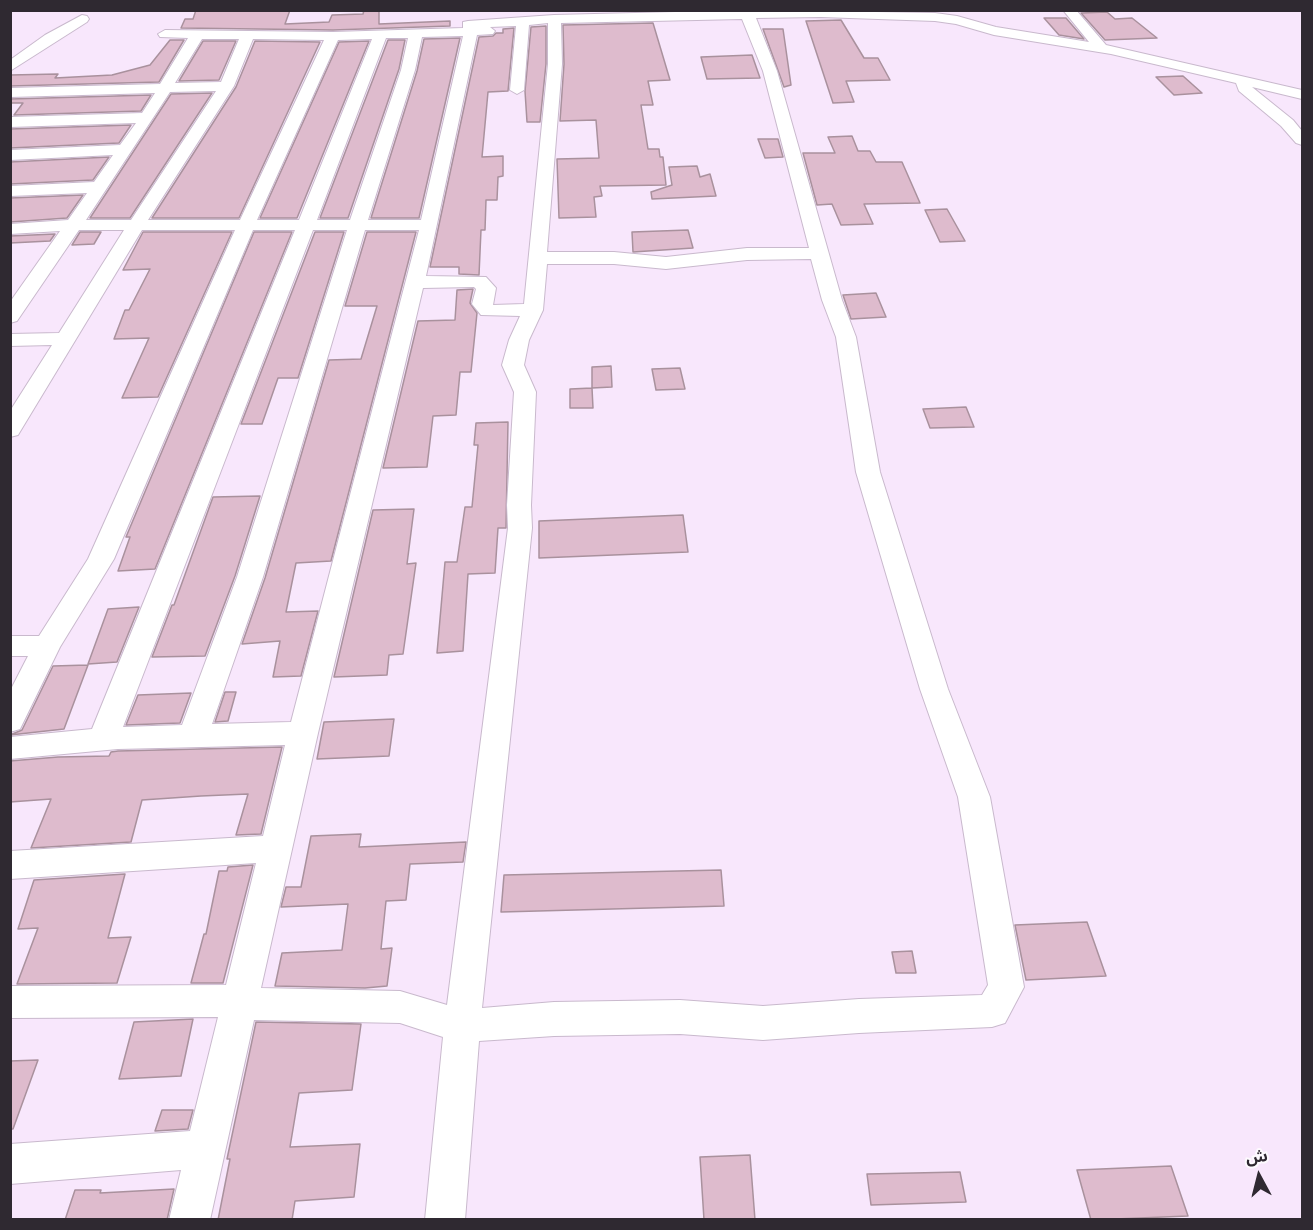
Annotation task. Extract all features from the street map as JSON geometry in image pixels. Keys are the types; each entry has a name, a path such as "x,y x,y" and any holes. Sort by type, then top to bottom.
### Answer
{"street":[{"path":"1069,10 1102,49"},
{"path":"165,34 333,36 416,33 478,20 523,26 864,13 935,16 994,31 1102,49 1302,94"},
{"path":"10,1002 240,1001 264,1005 400,1007 462,1026 554,1019 680,1017 763,1023 859,1016 992,1011 1006,987 974,797 934,689 868,472 846,337 832,300 771,70 748,16"},
{"path":"10,67 82,19"},
{"path":"189,1220 303,733 478,20"},
{"path":"445,1220 462,1026 520,528 519,505 525,392 513,365 519,340 533,310 539,258 555,25"},
{"path":"517,90 523,26"},
{"path":"193,736 250,578 408,70 416,33"},
{"path":"103,740 381,34"},
{"path":"10,317 30,274 74,225 147,118 197,35"},
{"path":"10,430 136,225 227,86 248,35"},
{"path":"10,721 47,646 101,559 279,147 333,36"},
{"path":"22,43 45,42"},
{"path":"1243,80 1244,88 1287,123 1302,140"},
{"path":"10,93 227,86"},
{"path":"10,123 147,118"},
{"path":"10,155 125,150"},
{"path":"10,191 100,187"},
{"path":"10,229 74,225 429,225"},
{"path":"539,258 614,258 666,263 747,254 819,253"},
{"path":"414,282 479,281 486,288 482,304 488,311 533,310"},
{"path":"10,340 65,339"},
{"path":"10,646 47,646"},
{"path":"10,748 103,740 303,733"},
{"path":"10,865 276,848"},
{"path":"10,1164 205,1149"}],"building":[{"path":"196,10 290,10 285,24 329,22 332,15 363,14 364,10 379,10 379,24 450,21 450,26 333,30 181,28 185,19 193,19"},
{"path":"1107,12 1115,19 1132,18 1157,38 1105,40 1081,13"},
{"path":"1044,18 1066,18 1084,39 1059,35"},
{"path":"841,20 864,58 878,58 890,80 846,81 854,102 833,103 806,21"},
{"path":"653,23 670,80 648,81 653,105 641,105 648,149 659,149 660,157 663,157 666,185 600,186 602,196 594,197 596,217 559,218 557,159 599,158 596,120 560,121 564,64 563,25"},
{"path":"546,26 546,64 540,122 527,122 525,91 531,27"},
{"path":"514,28 508,91 488,92 482,157 503,156 503,176 498,177 497,200 486,200 485,230 481,230 479,275 459,274 459,267 430,267 479,37 493,36 496,33 503,33 503,29"},
{"path":"763,29 783,29 791,85 784,87"},
{"path":"460,38 419,218 371,218 417,71 424,39"},
{"path":"170,40 184,40 159,82 10,86 10,75 58,74 55,78 112,75 150,65"},
{"path":"388,40 405,40 399,69 348,218 320,218"},
{"path":"203,41 236,41 219,80 179,81"},
{"path":"255,41 320,42 239,218 152,218 236,87"},
{"path":"369,41 297,218 260,218 339,42"},
{"path":"752,55 760,78 707,79 701,57"},
{"path":"1183,76 1202,93 1174,95 1156,77"},
{"path":"212,93 130,218 90,218 171,94"},
{"path":"151,95 141,111 14,115 23,103 10,103 10,99"},
{"path":"131,125 119,143 10,148 10,129"},
{"path":"852,136 858,151 870,151 876,162 902,162 920,203 864,204 873,224 841,225 832,204 817,205 803,153 835,153 828,137"},
{"path":"758,139 778,139 783,157 765,158"},
{"path":"109,157 93,180 10,184 10,162"},
{"path":"697,166 700,177 710,174 716,196 652,199 651,192 672,185 669,167"},
{"path":"83,195 67,218 10,222 10,198"},
{"path":"947,209 965,241 940,242 925,210"},
{"path":"688,230 693,248 633,252 632,232"},
{"path":"80,232 101,232 94,244 72,245"},
{"path":"143,232 232,232 158,397 122,398 149,338 114,339 125,310 129,310 150,269 123,270"},
{"path":"254,232 292,232 155,569 118,571 130,537 126,537"},
{"path":"315,232 344,232 298,378 278,378 262,424 241,424"},
{"path":"367,232 416,232 331,561 296,563 286,612 318,611 301,676 273,677 280,641 242,644 265,578 329,360 361,359 377,306 345,306"},
{"path":"55,234 50,241 10,243 10,236"},
{"path":"473,289 470,303 477,313 471,372 460,372 456,415 433,416 427,467 383,468 418,321 455,320 457,290"},
{"path":"876,293 886,317 851,319 843,295"},
{"path":"611,366 612,387 592,388 592,367"},
{"path":"680,368 685,389 656,390 652,369"},
{"path":"592,388 593,408 570,408 570,389"},
{"path":"966,407 974,427 930,428 923,409"},
{"path":"508,422 506,528 498,528 495,573 468,574 463,651 437,653 445,562 457,562 465,507 472,507 478,445 474,445 476,423"},
{"path":"260,496 235,576 205,656 152,657 172,605 174,605 213,497"},
{"path":"414,509 407,564 416,563 403,654 389,655 387,675 334,677 373,510"},
{"path":"683,515 688,552 539,558 539,521"},
{"path":"139,607 117,662 88,664 108,609"},
{"path":"88,665 64,729 10,735 22,730 53,666"},
{"path":"225,692 236,692 228,721 215,722"},
{"path":"191,693 180,723 126,725 138,695"},
{"path":"394,719 389,756 317,759 324,722"},
{"path":"282,747 261,834 236,835 248,794 201,796 142,800 131,842 31,848 51,799 10,802 10,761 109,756 111,752 118,751"},
{"path":"361,834 359,847 466,842 463,862 410,864 406,900 386,901 381,949 392,948 387,986 365,988 275,986 282,953 342,950 348,904 281,907 286,887 301,887 311,836"},
{"path":"253,865 223,983 191,983 204,934 206,934 219,871 227,871 228,867"},
{"path":"721,870 724,906 501,912 504,875"},
{"path":"125,874 108,938 131,937 117,983 17,984 38,928 18,929 34,880"},
{"path":"1087,922 1106,976 1026,980 1015,925"},
{"path":"912,951 916,973 896,973 892,952"},
{"path":"193,1019 181,1076 119,1079 134,1022"},
{"path":"256,1022 361,1024 352,1090 299,1093 290,1147 360,1144 354,1197 295,1201 292,1220 218,1220 230,1159 227,1159"},
{"path":"38,1060 13,1129 10,1129 10,1061"},
{"path":"162,1110 193,1110 188,1129 155,1131"},
{"path":"750,1155 755,1220 704,1220 700,1157"},
{"path":"1171,1166 1188,1216 1091,1220 1077,1170"},
{"path":"960,1172 966,1202 871,1205 867,1174"},
{"path":"174,1189 167,1220 65,1220 75,1190 101,1190 100,1193"}]}
